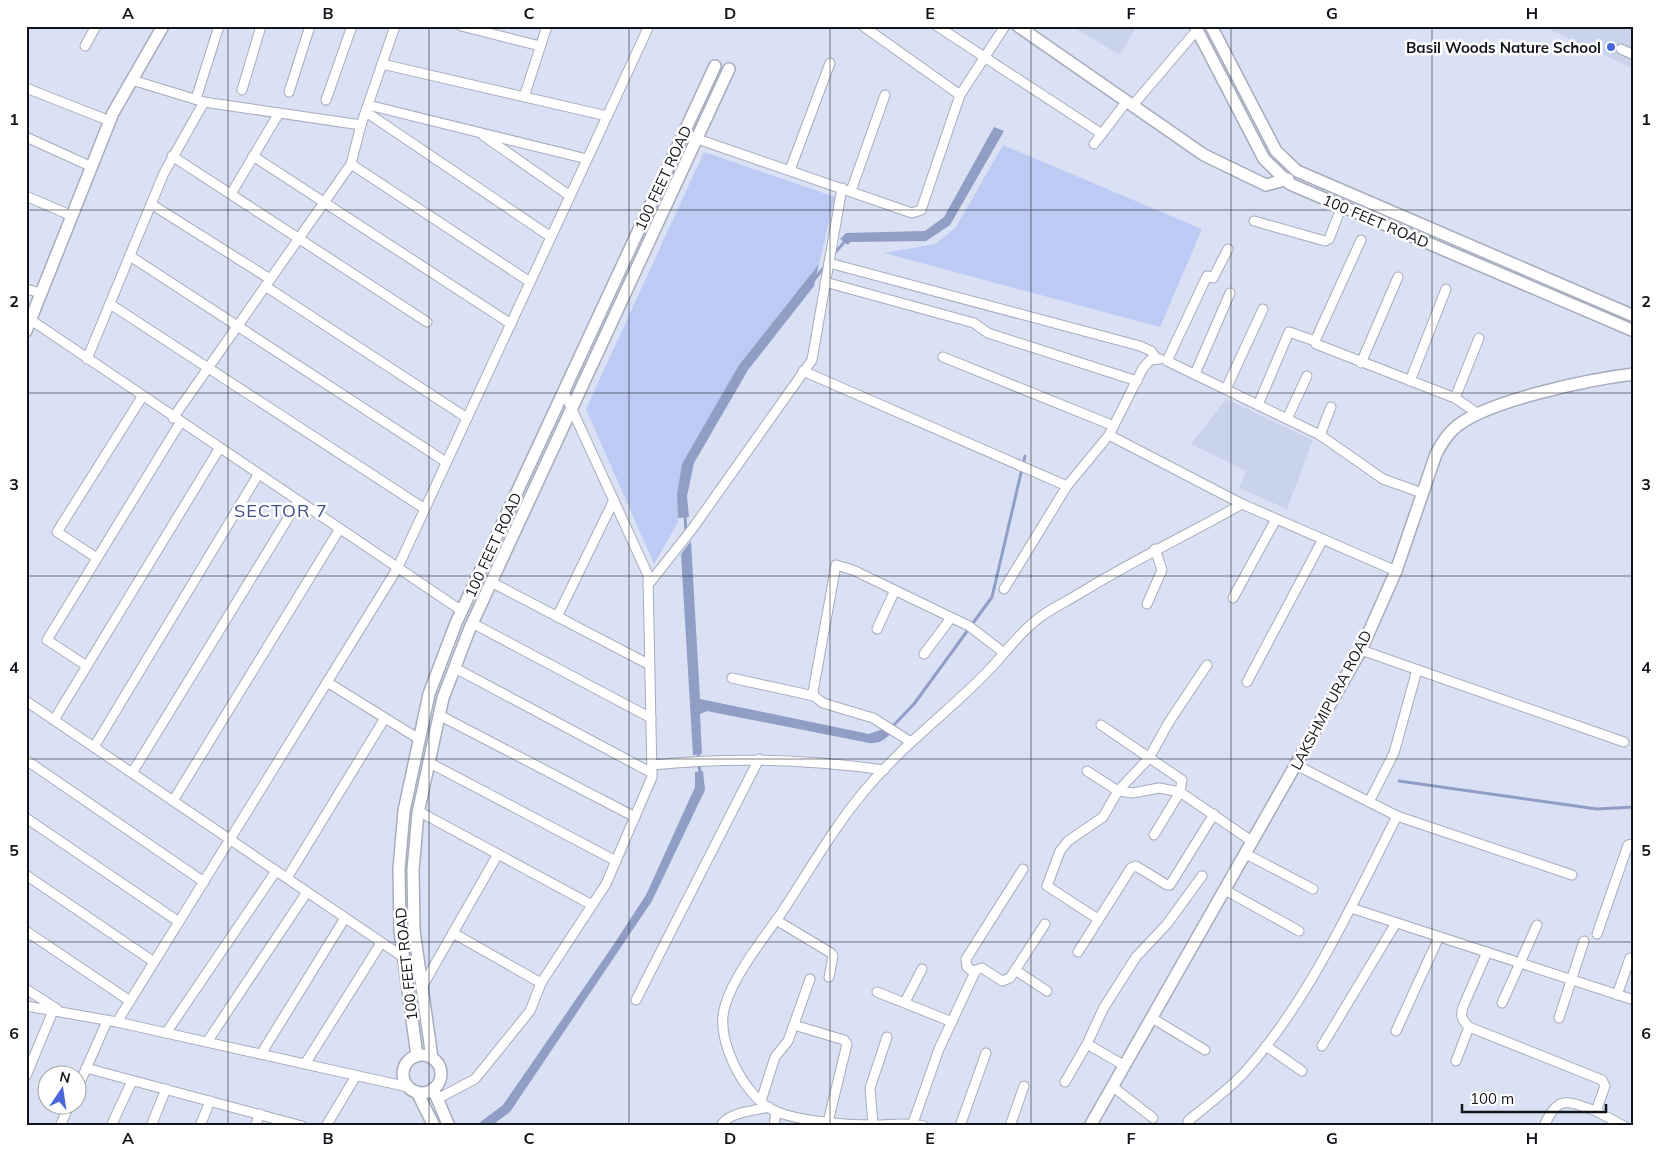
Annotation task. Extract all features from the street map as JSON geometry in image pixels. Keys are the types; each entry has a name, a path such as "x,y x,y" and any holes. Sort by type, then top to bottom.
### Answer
{"main road":[{"path":"28,326 110,121 163,26"},
{"path":"1018,26 1204,155 1266,185 1286,181 1297,171"},
{"name":"100 FEET ROAD","path":"1211,26 1276,151 1297,171 1634,316"},
{"name":"100 FEET ROAD","path":"1196,28 1264,159 1286,181 1634,331"},
{"name":"100 FEET ROAD","path":"416,1056 400,931 399,869 404,811 429,694 462,611 715,66"},
{"name":"100 FEET ROAD","path":"435,1094 441,1076 439,1065 432,1058 414,930 413,870 418,810 439,715 472,623 729,70"},
{"name":"LAKSHMIPURA ROAD","path":"1090,1126 1361,650 1396,571 1436,454 1446,436 1457,426 1477,414 1576,384 1634,374"},
{"path":"432,1058 416,1056 410,1059 404,1068 403,1078 413,1090 434,1126"},
{"path":"413,1090 435,1094 449,1126"}],"street":[{"path":"85,46 96,26"},
{"path":"88,360 151,204 200,100 219,26"},
{"path":"242,90 262,26"},
{"path":"289,92 310,26"},
{"path":"326,100 352,26"},
{"path":"86,666 47,640 208,368 351,164 361,125 395,26"},
{"path":"461,26 540,46"},
{"path":"524,97 547,26"},
{"path":"117,1022 397,569 649,26"},
{"path":"863,26 960,95"},
{"path":"937,26 1102,134"},
{"path":"683,134 912,213 921,210 960,95 986,59 1005,26"},
{"path":"1094,144 1196,28"},
{"path":"1621,49 1634,55"},
{"path":"790,170 830,63"},
{"path":"382,64 607,116"},
{"path":"132,80 200,100 361,125"},
{"path":"26,88 110,121"},
{"path":"648,586 693,528 812,360 831,252 846,190 885,95"},
{"path":"367,108 477,132 587,160"},
{"path":"367,108 551,237"},
{"path":"231,194 279,113"},
{"path":"477,132 570,196"},
{"path":"26,137 92,167"},
{"path":"172,156 427,322"},
{"path":"253,156 511,324"},
{"path":"351,164 530,282"},
{"path":"26,196 72,216"},
{"path":"151,204 467,418"},
{"path":"1254,221 1325,241 1329,238 1342,206"},
{"path":"1314,341 1361,240"},
{"path":"1167,361 1207,276 1213,278 1228,249"},
{"path":"130,256 446,462"},
{"path":"829,263 1140,346 1151,351 1156,358"},
{"path":"1361,363 1398,277"},
{"path":"826,279 974,322 988,333 1137,381"},
{"path":"26,288 41,293"},
{"path":"1410,381 1446,289"},
{"path":"1195,374 1230,293"},
{"path":"110,304 425,509"},
{"path":"1226,389 1263,309"},
{"path":"28,326 88,360 462,611"},
{"path":"1258,405 1289,332 1314,341 1319,347 1455,398 1477,414"},
{"path":"1455,398 1479,338"},
{"path":"943,358 1114,426"},
{"path":"1004,589 1068,486 1109,435 1143,368 1150,360 1156,358 1195,374 1320,435 1383,479 1422,494"},
{"path":"803,371 1068,486"},
{"path":"1287,419 1307,376"},
{"path":"435,1094 474,1079 530,1011 541,983 606,884 635,817 652,769 648,575 564,392"},
{"path":"97,558 57,532 142,397"},
{"path":"1320,435 1331,407"},
{"path":"1109,435 1242,504 1396,571"},
{"path":"54,720 219,449"},
{"path":"94,747 258,475"},
{"path":"558,617 614,500"},
{"path":"132,773 298,502"},
{"path":"924,1126 913,1123 873,1125 828,1122 772,1109 761,1101 746,1085 735,1067 725,1039 724,1007 750,959 853,805 911,742 987,673 1026,628 1043,615 1155,550 1242,504"},
{"path":"1233,598 1276,518"},
{"path":"174,801 339,530"},
{"path":"1247,682 1323,539"},
{"path":"1148,604 1162,570 1155,550"},
{"path":"814,696 813,692 836,565 847,567 969,626 1004,653"},
{"path":"491,582 650,665"},
{"path":"877,629 895,590"},
{"path":"924,654 951,618"},
{"path":"472,623 651,718"},
{"path":"1361,650 1624,742"},
{"path":"1098,919 1048,887 1047,884 1060,851 1068,841 1104,817 1118,791 1149,758 1169,722 1207,665"},
{"path":"455,668 652,769 693,761 759,759 824,762 884,770"},
{"path":"1368,802 1394,753 1417,670"},
{"path":"732,678 814,696 823,703 872,718 911,742"},
{"path":"327,682 419,739"},
{"path":"26,701 403,958"},
{"path":"439,715 635,817"},
{"path":"287,878 385,718"},
{"path":"1101,725 1181,778 1180,792 1154,835"},
{"path":"636,1000 759,759"},
{"path":"26,760 204,882"},
{"path":"428,762 616,861"},
{"path":"1296,765 1396,816 1572,875"},
{"path":"1087,771 1118,791 1133,793 1159,788 1180,792 1253,842"},
{"path":"418,810 592,905"},
{"path":"1078,952 1132,866 1136,866 1170,885 1214,814"},
{"path":"1188,1122 1242,1075 1289,1015 1351,908 1396,816"},
{"path":"26,818 179,922"},
{"path":"1597,934 1628,845 1634,844"},
{"path":"422,988 498,854"},
{"path":"1246,854 1313,889"},
{"path":"974,972 967,967 966,958 1023,870"},
{"path":"166,1033 276,871"},
{"path":"26,875 154,962"},
{"path":"1065,1082 1087,1044 1103,1009 1136,957 1167,924 1202,876"},
{"path":"1225,890 1299,931"},
{"path":"208,1042 307,892"},
{"path":"1351,908 1634,1000"},
{"path":"261,1054 346,918"},
{"path":"776,920 831,953 833,956 829,977"},
{"path":"1322,1046 1396,923"},
{"path":"913,1123 939,1049 974,972 977,968 982,968 1005,980 1010,978 1045,924"},
{"path":"1502,1003 1522,963 1537,925"},
{"path":"26,931 130,1001"},
{"path":"454,933 541,983"},
{"path":"1396,1031 1438,937"},
{"path":"1559,1018 1584,941"},
{"path":"305,1064 382,943"},
{"path":"1487,952 1461,1014 1469,1027 1602,1080 1606,1086 1596,1111"},
{"path":"1617,995 1630,958"},
{"path":"905,1002 922,969"},
{"path":"1015,970 1047,990"},
{"path":"761,1101 775,1057 788,1041 810,979"},
{"path":"26,989 57,1012"},
{"path":"877,992 952,1022"},
{"path":"26,1006 117,1022 413,1090"},
{"path":"26,1076 57,1012"},
{"path":"1152,1018 1205,1050"},
{"path":"88,1064 107,1020"},
{"path":"794,1025 844,1040 847,1044 828,1122"},
{"path":"1456,1061 1469,1027"},
{"path":"873,1125 870,1088 887,1037"},
{"path":"1087,1044 1125,1066"},
{"path":"1266,1046 1302,1071"},
{"path":"960,1126 986,1053"},
{"path":"88,1069 302,1126"},
{"path":"326,1126 356,1076"},
{"path":"111,1126 132,1081"},
{"path":"1010,1126 1024,1086"},
{"path":"1112,1086 1153,1118"},
{"path":"150,1126 166,1089"},
{"path":"200,1126 210,1101"},
{"path":"1544,1126 1551,1111 1561,1102 1596,1111 1624,1126"},
{"path":"721,1126 723,1121 730,1117 772,1109"},
{"path":"772,1109 774,1126"},
{"path":"60,1126 65,1114"},
{"path":"255,1126 260,1114"}],"shaded area":[{"path":"1071,26 1137,26 1120,55"},
{"name":"Basil Woods Nature School","path":"1542,26 1634,26 1634,69"},
{"path":"994,127 1004,131 950,225 926,241 850,242 848,245 840,239 846,233 925,231 944,217"},
{"path":"1003,145 1202,229 1160,327 884,253 935,244 956,227"},
{"path":"704,152 835,197 819,264 739,365 677,495 678,522 654,564 586,409"},
{"path":"819,264 814,286 748,370 694,463 687,496 689,517 678,518 677,495 682,464 739,365"},
{"path":"1226,399 1313,440 1287,509 1239,488 1246,471 1191,444"},
{"path":"691,541 700,699 869,734 883,729 890,734 883,740 869,743 707,711 700,714 702,754 693,755 681,554"},
{"path":"703,771 705,790 652,901 510,1112 491,1126 475,1126 503,1105 646,895 695,787 695,772"}],"waterway":[{"path":"833,255 847,239"},
{"path":"813,281 825,266"},
{"path":"892,727 914,704 992,597 1025,456"},
{"path":"685,515 686,534"},
{"path":"698,752 700,774"},
{"path":"1399,781 1597,809 1634,807"}],"place":[{"name":"Basil Woods Nature School","path":"1611,47"}],"district":[{"name":"SECTOR 7","path":"281,510"}]}
